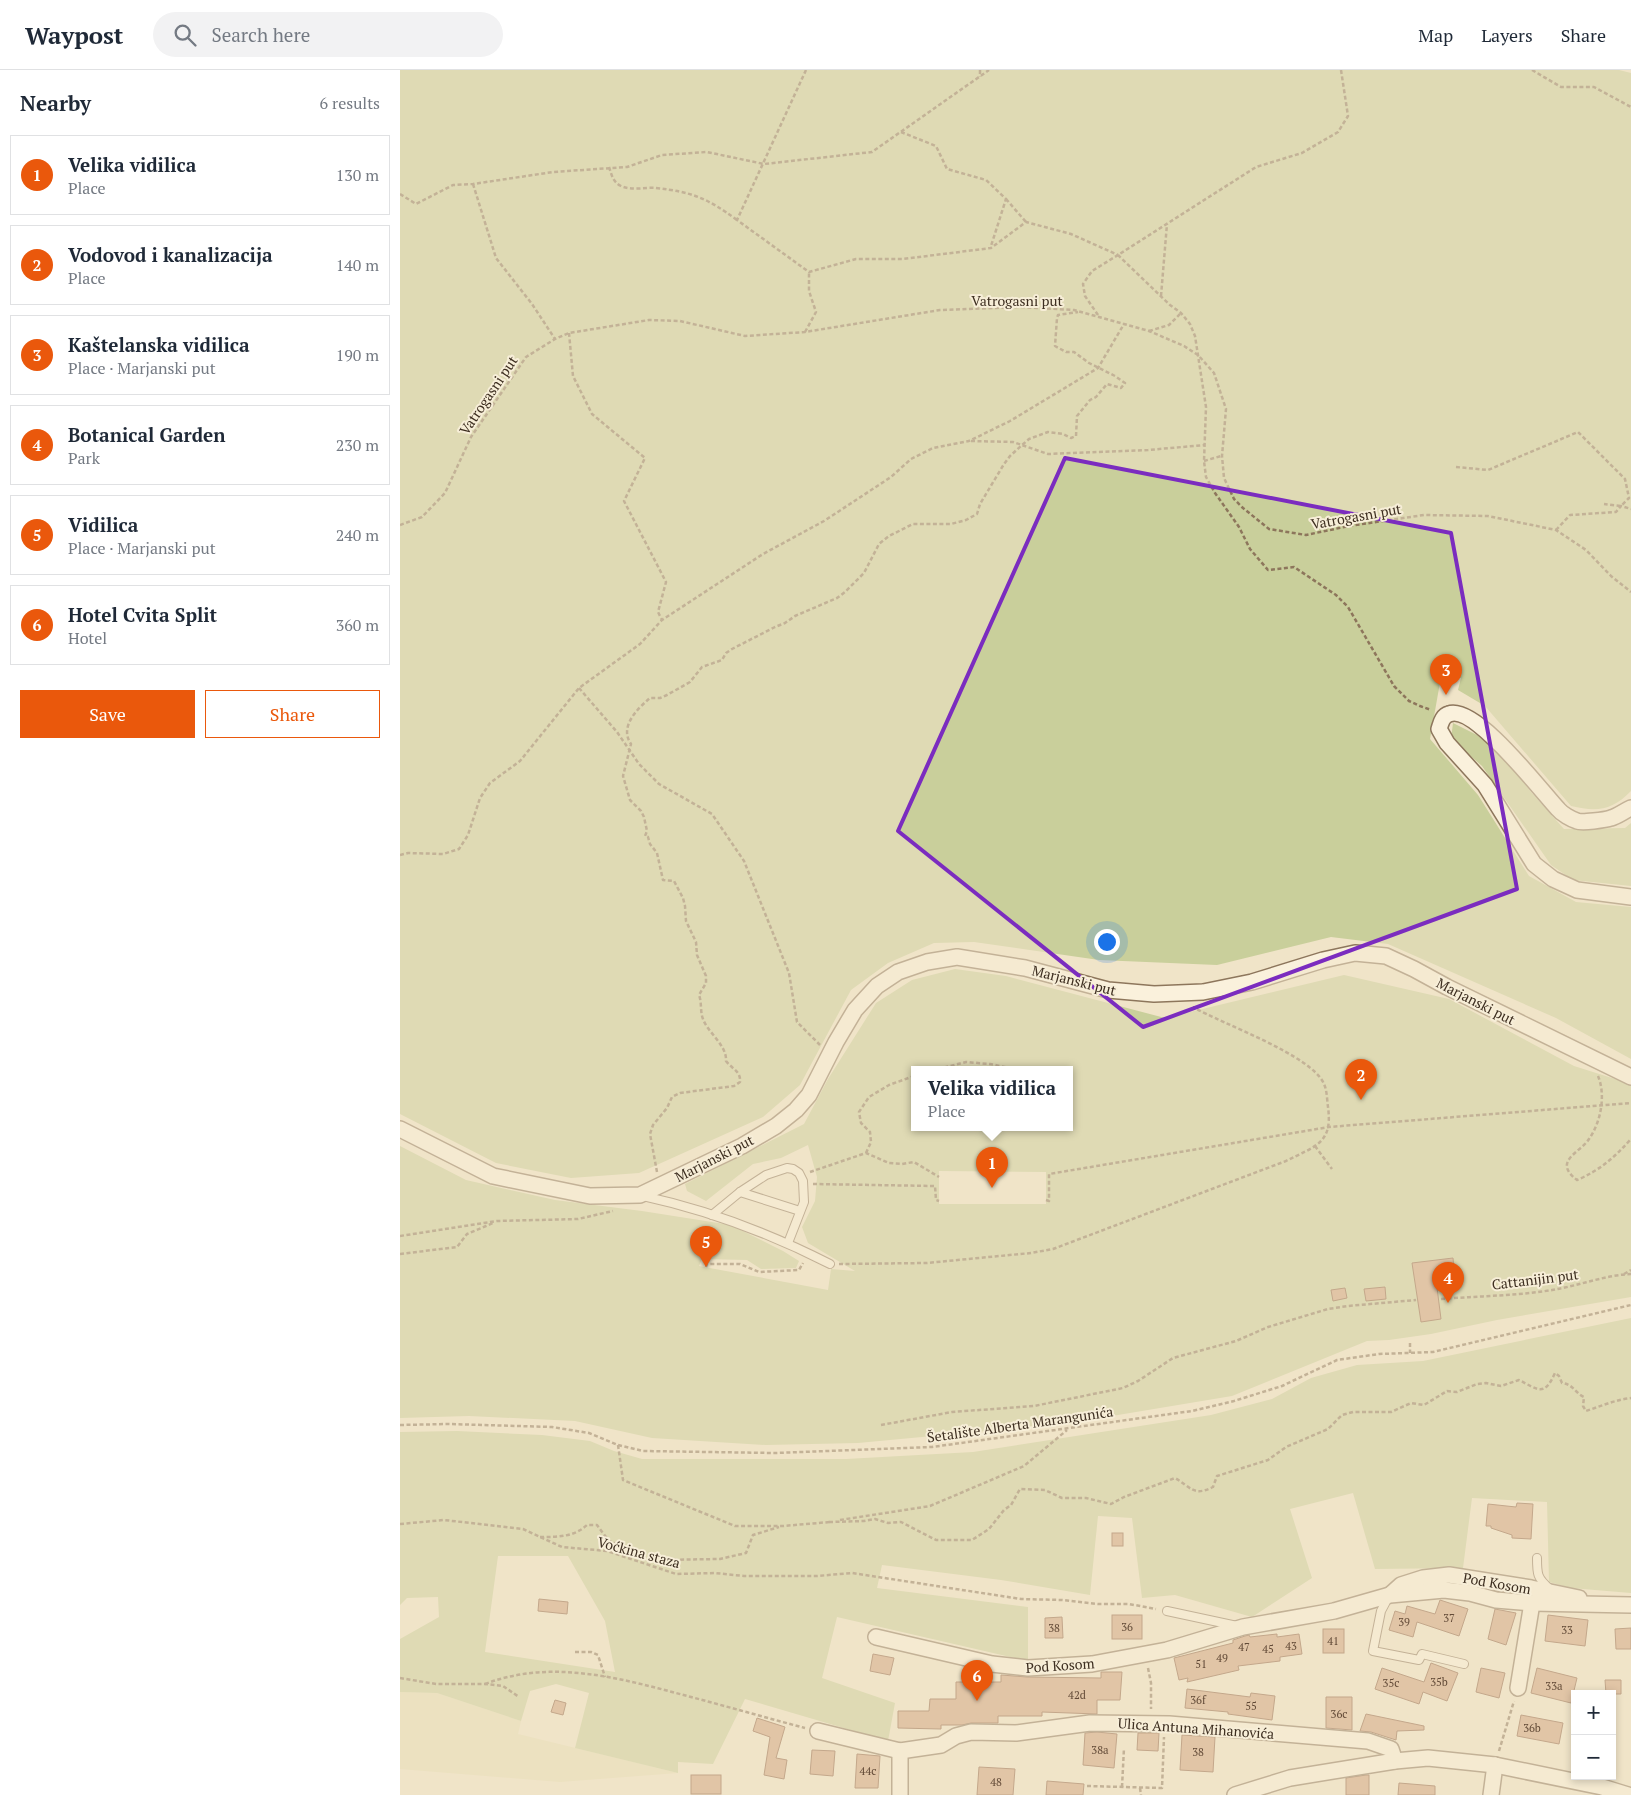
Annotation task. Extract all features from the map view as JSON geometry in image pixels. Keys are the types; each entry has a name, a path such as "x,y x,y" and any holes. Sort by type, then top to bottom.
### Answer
{"street":[{"path":"1631,808 1610,819 1578,822 1559,811 1495,738 1472,721 1458,714 1449,714 1443,718 1439,729 1447,743 1486,785 1534,864 1553,879 1577,890 1631,897"},
{"name":"Marjanski put","path":"400,1129 493,1176 590,1196 640,1195 742,1146 776,1126 796,1110 809,1095 855,1010 877,986 898,972 927,962 957,957 992,961 1108,990 1154,994 1203,992 1252,982 1323,960 1355,953 1386,956 1631,1077"},
{"name":"Pod Kosom","path":"1390,1595 1401,1585 1423,1578 1449,1575 1556,1593 1608,1605"},
{"name":"Pod Kosom","path":"876,1637 992,1664 1028,1668 1092,1664 1158,1651 1244,1627 1334,1611 1390,1595 1444,1590 1470,1593 1496,1600 1532,1603 1631,1605"},
{"name":"Pod Kosom","path":"1518,1688 1532,1603"},
{"name":"Ulica Antuna Mihanovića","path":"818,1731 900,1751 941,1745 956,1736 971,1732 1016,1733 1090,1723 1158,1724 1368,1741 1391,1749 1395,1761"},
{"path":"900,1751 900,1795"},
{"path":"1234,1795 1290,1778 1395,1761 1428,1758 1496,1765 1602,1787 1628,1795"},
{"path":"1491,1795 1496,1765"}],"lane":[{"path":"712,1215 740,1192 766,1175 787,1168 793,1169 800,1175 804,1184 804,1202 788,1243"},
{"path":"740,1192 800,1211"},
{"name":"Marjanski put","path":"640,1195 740,1223 788,1243 830,1264"},
{"path":"1537,1558 1537,1573 1541,1581 1556,1593"},
{"path":"1390,1595 1381,1611 1372,1651 1419,1660 1422,1654 1464,1664"},
{"name":"Pod Kosom","path":"1167,1611 1244,1627"}],"path":[{"path":"737,220 806,70"},
{"path":"980,70 980,77"},
{"path":"400,194 416,204 453,185 473,184 553,172 627,167 662,155 707,152 764,164 872,152 989,70"},
{"path":"1099,316 1085,296 1084,284 1092,271 1256,167 1302,153 1338,132 1348,116 1341,70"},
{"path":"1532,70 1561,87 1594,87 1631,108"},
{"path":"901,132 936,146 946,169 986,180 1026,222 1071,234 1118,255 1181,313 1190,324 1195,336 1206,407 1204,461 1206,477 1228,510 1250,549 1268,570 1294,567 1336,595 1348,607 1394,686 1409,701 1440,712 1443,718"},
{"path":"609,168 614,180 622,186 654,188 701,197 716,205 809,272"},
{"path":"473,184 496,258 532,304 555,339"},
{"path":"991,248 1006,199"},
{"path":"809,272 856,259 903,259 991,248 1026,222"},
{"path":"1161,296 1167,224"},
{"path":"805,332 816,312 810,291 809,272"},
{"name":"Vatrogasni put","path":"400,525 422,517 445,493 471,437 526,356 569,333 649,320 680,321 745,336 805,332 940,310 1019,307 1079,312 1099,316 1149,331 1184,346 1198,355 1214,373 1226,409 1222,456 1224,478 1234,498 1243,508 1269,529 1306,535 1349,526 1424,515 1488,516 1556,530 1586,550 1611,576 1631,592"},
{"path":"656,1176 657,1169 649,1137 653,1125 667,1108 672,1096 680,1093 734,1086 740,1082 740,1079 738,1072 726,1062 726,1054 703,1019 700,995 706,983 705,971 697,955 696,942 686,921 686,906 683,898 674,881 663,880 657,853 646,836 647,831 641,811 627,794 623,776 631,744 626,730 633,715 650,698 660,698 690,682 702,668 722,660 726,652 785,623 795,616 837,598 864,573 879,544 888,536 913,524 943,525 960,522 977,514 980,504 1004,464 1010,456 1030,439 1048,432 1063,434 1071,438 1076,436 1077,416 1090,400 1096,397 1107,384 1121,388 1125,384 1125,382 1098,368 1074,352 1066,352 1056,346 1058,315 1079,312"},
{"path":"1149,331 1169,325 1181,313"},
{"path":"970,441 1010,421 1098,368 1125,323"},
{"path":"569,333 573,376 592,414 645,458 624,501 666,582 658,612 662,620"},
{"path":"1456,467 1488,470 1578,432 1625,479 1629,498 1616,512 1570,515 1556,530"},
{"path":"400,855 408,853 443,854 459,849 468,835 480,798 490,782 520,761 579,688 640,644 662,620 763,554 824,521 891,477 910,459 933,448 970,441 1013,442 1048,454 1205,446"},
{"path":"1204,461 1222,456"},
{"path":"1604,504 1631,509"},
{"path":"579,688 658,784 712,814 744,861 789,973 797,1022 829,1055"},
{"path":"830,1264 927,1262 1031,1253 1053,1249 1286,1161 1315,1146 1323,1139 1329,1127 1324,1083 1311,1068 1292,1055 1204,1014 1182,1001 1176,993"},
{"path":"1589,1057 1600,1082 1601,1106 1598,1120 1589,1140 1572,1154 1567,1164 1570,1175 1577,1180 1595,1172 1631,1139"},
{"path":"950,1066 966,1062 1000,1066"},
{"path":"866,1153 871,1142 870,1132 861,1123 859,1112 869,1097 889,1085 911,1077"},
{"path":"1046,1200 1049,1201 1049,1174 1329,1127 1631,1103"},
{"path":"1315,1146 1332,1169"},
{"path":"800,1175 866,1153 889,1163 902,1164 914,1162 939,1177"},
{"path":"804,1184 935,1186 936,1200 938,1201"},
{"path":"400,1236 497,1222 578,1219 620,1209"},
{"path":"400,1254 457,1247 467,1234 497,1222"},
{"path":"706,1267 707,1264 740,1264 756,1271 799,1270 809,1253"},
{"path":"1622,1275 1631,1270"},
{"path":"754,1275 756,1271"},
{"name":"Cattanijin put","path":"1441,1299 1540,1292 1631,1274"},
{"path":"881,1425 952,1412 1034,1406 1123,1388 1138,1382 1173,1358 1236,1341 1268,1327 1328,1309 1416,1300"},
{"name":"Šetalište Alberta Marangunića","path":"400,1425 449,1424 552,1427 589,1433 618,1445 643,1451 775,1453 842,1452 932,1447 1192,1410 1234,1401 1282,1386 1337,1360 1379,1354 1441,1350 1631,1305"},
{"path":"1410,1343 1410,1353"},
{"path":"618,1445 623,1480 735,1526 783,1526 875,1519 888,1523 901,1522 936,1540 972,1540 988,1530 1010,1505 1020,1489 1045,1490 1062,1498 1086,1498 1111,1504 1124,1496 1175,1478 1192,1491 1206,1490 1213,1487 1217,1476 1268,1460 1286,1447 1328,1429 1342,1415 1353,1412 1391,1412 1411,1403 1424,1404 1447,1391 1457,1392 1477,1384 1486,1383 1501,1386 1519,1380 1539,1390 1543,1390 1549,1386 1555,1373 1559,1376 1562,1383 1568,1383 1575,1388 1579,1395 1584,1397 1583,1406 1586,1410 1603,1403 1610,1404 1622,1399 1631,1398"},
{"path":"829,1522 930,1506 1024,1466 1069,1429"},
{"name":"Voćkina staza","path":"400,1524 444,1520 523,1530 562,1547 607,1551 676,1574 817,1576 852,1574 1021,1599 1129,1604 1167,1611"},
{"path":"539,1537 563,1536 579,1532 587,1525 597,1525 608,1541 617,1544 622,1550 657,1560 720,1559 746,1553 753,1535 783,1526"},
{"path":"1087,1786 1162,1788 1158,1724 1147,1664 1158,1651"},
{"path":"576,1652 591,1652 598,1655 605,1677"},
{"path":"485,1684 516,1675 550,1671 605,1677 651,1685 818,1731"},
{"path":"400,1678 436,1684 503,1686 519,1697"},
{"path":"1496,1765 1518,1688"},
{"path":"1122,1787 1124,1748"},
{"path":"1140,1788 1140,1795"}],"highlighted area":[{"path":"1065,458 1451,533 1517,889 1143,1027 898,831"}],"shaded area":[{"path":"400,1692 437,1693 521,1721 518,1734 678,1773 560,1782 400,1769"}],"green space":[{"path":"400,70 1619,70 1631,73 1631,791 1617,803 1603,808 1588,809 1571,806 1485,706 1458,690 1461,678 1441,677 1430,739 1478,795 1529,876 1576,902 1631,907 1631,1059 1556,1018 1388,944 1331,937 1217,965 1099,960 974,942 934,943 888,963 851,990 800,1085 763,1117 639,1173 571,1178 496,1163 400,1114"},
{"path":"1453,723 1477,735 1502,755 1531,792 1564,829 1625,828 1631,823 1631,886 1573,880 1551,865 1482,766 1451,739"},
{"path":"955,969 1006,976 1165,1018 1344,975 1449,999 1574,1066 1631,1084 1631,1297 1497,1320 1431,1334 1367,1341 1232,1396 1070,1423 858,1443 766,1445 652,1438 575,1421 469,1416 400,1418 400,1146 466,1180 555,1200 731,1225 799,1261 796,1268 761,1269 747,1260 702,1259 699,1266 828,1290 831,1269 855,1271 808,1243 802,1227 815,1201 817,1177 808,1145 781,1158 753,1164 706,1201 687,1191 685,1184 804,1124 828,1079 876,1003 912,980","holes":["939,1171 1046,1172 1046,1204 939,1204"]},
{"path":"1631,1318 1631,1593 1571,1588 1549,1582 1547,1502 1472,1498 1463,1568 1375,1569 1353,1493 1290,1509 1312,1578 1252,1617 1175,1595 1142,1598 1132,1518 1098,1516 1090,1595 1001,1580 882,1565 877,1588 1028,1607 1028,1661 837,1617 822,1678 895,1703 888,1741 745,1699 713,1764 678,1762 678,1773 575,1748 589,1693 556,1684 530,1691 521,1721 437,1693 400,1692 400,1639 439,1617 438,1597 407,1598 400,1605 400,1432 457,1431 542,1435 590,1441 614,1451 642,1459 846,1459 973,1452 1211,1415 1272,1399 1311,1378 1357,1365 1423,1361","holes":["498,1556 568,1556 605,1621 615,1672 485,1652"]}],"building":[{"path":"1453,1258 1454,1270 1435,1272 1441,1319 1421,1322 1412,1263"},
{"path":"1385,1287 1386,1299 1366,1301 1364,1289"},
{"path":"1345,1288 1347,1298 1333,1301 1331,1290"},
{"path":"1517,1503 1533,1504 1531,1539 1512,1538 1512,1535 1491,1528 1491,1526 1486,1526 1488,1504 1516,1507"},
{"path":"1112,1533 1123,1533 1123,1546 1112,1546"},
{"path":"539,1599 568,1602 567,1614 538,1611"},
{"path":"1440,1600 1468,1609 1459,1636 1417,1622 1413,1637 1389,1630 1395,1611 1405,1614 1407,1606 1435,1614"},
{"path":"1495,1609 1516,1613 1506,1645 1488,1639"},
{"path":"1112,1615 1142,1615 1142,1639 1112,1639"},
{"path":"1548,1615 1588,1620 1585,1646 1545,1641"},
{"path":"1062,1617 1063,1638 1045,1638 1045,1618"},
{"path":"1631,1628 1631,1649 1616,1649 1615,1629"},
{"path":"1323,1629 1344,1629 1344,1653 1323,1653"},
{"path":"1277,1634 1277,1637 1299,1634 1302,1654 1280,1657 1280,1661 1238,1666 1239,1670 1187,1682 1188,1678 1179,1680 1174,1658 1233,1643 1233,1640 1249,1635 1250,1637"},
{"path":"873,1654 894,1658 890,1675 870,1671"},
{"path":"1431,1663 1458,1673 1447,1701 1423,1692 1419,1704 1375,1689 1382,1668 1424,1682"},
{"path":"1481,1668 1505,1673 1499,1698 1476,1692"},
{"path":"1537,1668 1577,1678 1574,1690 1571,1690 1571,1703 1531,1693"},
{"path":"1101,1672 1122,1672 1120,1700 1097,1700 1097,1714 1042,1712 1042,1716 998,1716 998,1723 941,1725 941,1729 898,1728 898,1711 929,1711 930,1699 956,1699 956,1682 1001,1682 1001,1675 1101,1678"},
{"path":"1605,1680 1621,1680 1621,1694 1616,1694 1616,1690 1606,1690"},
{"path":"1187,1689 1250,1697 1251,1693 1275,1696 1272,1720 1228,1714 1228,1712 1185,1708"},
{"path":"1326,1697 1352,1697 1352,1730 1326,1728"},
{"path":"555,1700 566,1703 563,1715 551,1712"},
{"path":"1366,1714 1424,1726 1424,1730 1397,1731 1396,1740 1371,1732 1360,1731"},
{"path":"1521,1715 1563,1723 1559,1744 1517,1736"},
{"path":"757,1718 785,1727 776,1758 787,1760 784,1779 764,1775 770,1737 753,1731"},
{"path":"1085,1733 1117,1734 1114,1768 1083,1765"},
{"path":"1138,1733 1159,1733 1158,1751 1137,1750"},
{"path":"1182,1735 1215,1737 1213,1772 1180,1770"},
{"path":"812,1750 835,1751 833,1776 810,1774"},
{"path":"857,1754 880,1756 878,1788 855,1788"},
{"path":"979,1767 1015,1769 1013,1795 977,1795"},
{"path":"691,1775 721,1775 721,1794 691,1794"},
{"path":"1369,1775 1369,1795 1346,1795 1346,1778"},
{"path":"1047,1781 1084,1784 1083,1795 1046,1795"},
{"path":"1399,1783 1435,1786 1435,1795 1398,1795"}],"place":[{"name":"Kaštelanska vidilica","path":"1446,695"},
{"name":"Vodovod i kanalizacija","path":"1361,1100"},
{"name":"Velika vidilica","path":"992,1188"},
{"name":"Vidilica","path":"706,1267"},
{"name":"Botanical Garden","path":"1448,1303"},
{"name":"Hotel Cvita Split","path":"977,1701"}]}
